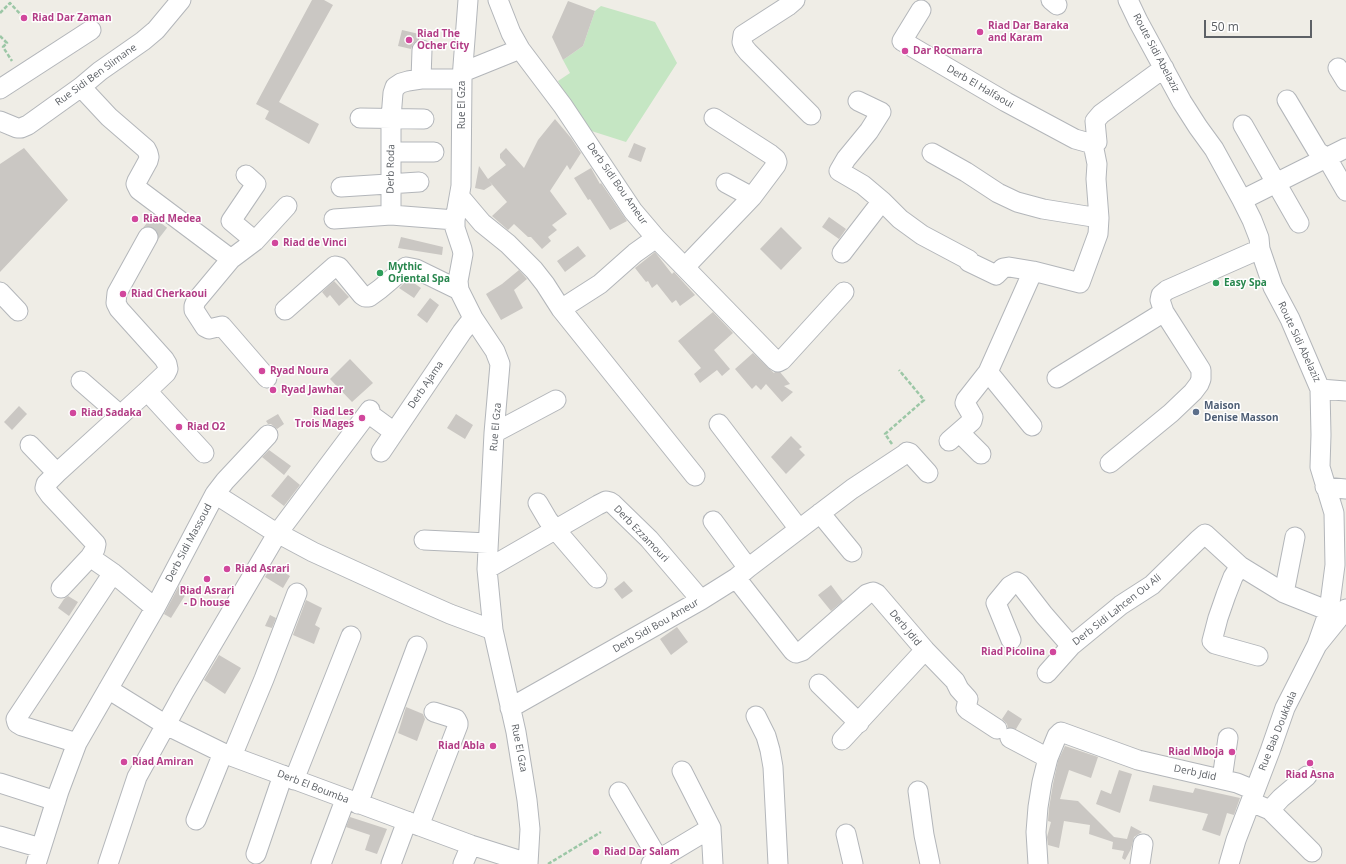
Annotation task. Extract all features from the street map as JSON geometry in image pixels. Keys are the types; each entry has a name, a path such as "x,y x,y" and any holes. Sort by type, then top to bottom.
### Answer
{"street":[{"name":"Rue Sidi Ben Slimane","path":"0,121 16,128 25,127 143,41 156,30 181,0"},
{"name":"Rue El Gza","path":"468,0 462,76 461,186 455,220 455,228 463,254 458,281 459,290 473,318 495,351 500,364 494,433 487,569 493,630 518,740 527,800 530,830 528,863"},
{"name":"Derb Sidi Bou Ameur","path":"498,0 511,33 520,49 579,128 633,210 656,238 778,362 782,360 844,292"},
{"path":"795,0 743,35 742,42 748,52 811,115"},
{"name":"Route Sidi Abelaziz","path":"1128,0 1190,115 1214,149 1252,220 1259,238 1260,249 1273,288 1290,319 1320,389 1320,467 1334,513 1338,610 1317,644"},
{"name":"Derb El Halfaoui","path":"921,10 902,41 1013,105 1075,138 1093,144"},
{"path":"0,89 91,30"},
{"path":"462,76 520,49"},
{"path":"421,79 422,50"},
{"path":"858,101 881,112 869,131 846,159 839,171 863,186 882,201 900,219 922,235 969,260 969,262 996,275 1006,267 1033,271 1080,283 1098,234 1099,218 1096,179 1097,164 1093,144 1097,142 1095,121 1101,114 1164,68"},
{"name":"Derb Roda","path":"391,215 391,118 393,92 395,87 408,81 462,76"},
{"path":"81,87 109,117 146,149 149,157 148,162 136,184 139,190 231,260"},
{"path":"1287,100 1318,152 1327,158 1346,191"},
{"path":"360,118 424,119"},
{"path":"685,267 752,197 776,165 776,159 714,118"},
{"path":"1243,124 1299,224"},
{"path":"1242,200 1346,148"},
{"path":"392,152 434,152"},
{"path":"932,153 966,172 998,193 1016,202 1043,209 1099,218"},
{"path":"246,175 256,184 231,221 255,240"},
{"path":"341,187 419,182"},
{"path":"726,183 752,197"},
{"path":"460,197 482,223 508,244 534,270 561,309 695,476"},
{"path":"842,253 882,201"},
{"path":"267,378 222,326 209,329 205,327 194,310 196,301 231,260 255,240 287,206"},
{"path":"334,219 391,215 455,220"},
{"path":"61,588 90,557 96,544 46,491 46,484 57,472 166,373 168,366 164,359 119,309 116,303 117,293 148,237"},
{"path":"561,309 600,284 635,253 656,238"},
{"path":"1110,463 1166,417 1193,392 1201,379 1201,370 1164,312 1160,297 1167,290 1260,249"},
{"path":"285,310 334,266 339,267 365,297 372,295 406,267 416,269 459,290"},
{"path":"981,454 955,437 973,419 966,406 966,400 988,372 1033,271"},
{"path":"1,295 18,311"},
{"path":"1057,378 1164,312"},
{"name":"Derb Ajama","path":"381,452 473,318"},
{"path":"988,372 1032,426"},
{"path":"81,381 120,415"},
{"path":"1320,389 1346,392"},
{"path":"147,391 204,453"},
{"path":"494,433 556,400"},
{"path":"108,864 137,777 277,534 369,412 394,432"},
{"path":"718,424 799,530"},
{"path":"215,494 225,481 268,435"},
{"path":"30,445 57,472"},
{"path":"900,456 907,452 910,453 928,473"},
{"name":"Derb Sidi Bou Ameur","path":"510,708 701,600 742,573 852,488 900,456"},
{"path":"1326,487 1346,489"},
{"name":"Derb Sidi Massoud","path":"0,836 39,856 56,801 77,742 155,608 215,494 277,534 313,552 450,614 493,630"},
{"name":"Derb Ezzamouri","path":"487,569 603,502 610,502 649,539 701,600"},
{"path":"538,503 555,529 597,578"},
{"path":"820,513 852,552"},
{"path":"713,521 742,573"},
{"name":"Derb Sidi Lahcen Ou Ali","path":"1046,673 1071,646 1121,605 1152,585 1205,534 1240,566 1284,593 1338,610"},
{"path":"1284,593 1295,537"},
{"path":"424,540 488,543"},
{"path":"90,557 113,573 155,608"},
{"path":"1240,566 1233,577 1218,618 1212,642 1258,656"},
{"path":"77,742 22,726 17,723 16,719 113,573"},
{"name":"Derb Jdid","path":"742,573 793,652 796,653 802,651 870,592 877,594 925,650 953,679 959,689 968,698 966,708 968,710 996,729 1048,758 1059,732 1063,732 1138,760 1237,783 1252,796"},
{"path":"1010,640 996,603 1010,586 1017,582 1071,646"},
{"path":"196,820 264,679 297,593"},
{"path":"256,854 351,636"},
{"name":"Rue Bab Doukkala","path":"1229,864 1236,840 1284,708 1317,644"},
{"path":"322,864 352,802 417,646"},
{"path":"842,740 925,650"},
{"path":"819,684 859,723"},
{"name":"Derb El Boumba","path":"108,689 166,725 227,755 471,845 528,863"},
{"path":"391,864 413,824 458,723 456,719 434,712"},
{"path":"756,716 766,736 773,767 778,864"},
{"name":"Derb Jdid","path":"1222,779 1228,738"},
{"path":"1038,864 1036,832 1038,807 1048,758"},
{"path":"682,771 711,828 713,864"},
{"path":"1270,810 1281,798 1307,776"},
{"path":"0,783 56,801"},
{"path":"918,791 924,835 930,864"},
{"path":"619,792 655,862 711,828"},
{"path":"1252,796 1270,810 1312,852"},
{"path":"846,834 853,864"},
{"path":"1140,864 1143,844"},
{"path":"464,864 471,845"}],"path":[{"path":"0,13 10,3 22,16"},
{"path":"0,36 7,43 3,46 21,75"},
{"path":"899,370 924,400 885,434 900,456"},
{"path":"548,864 601,832"}],"green space":[{"path":"601,6 655,22 677,63 626,142 582,128 558,81 570,73 563,60 583,46 595,11"}],"building":[{"path":"312,0 324,0 333,5 279,102 319,124 309,144 265,119 269,111 256,104"},
{"path":"568,1 595,11 583,46 563,60 552,37"},
{"name":"Riad The Ocher City","path":"402,30 419,34 419,40 413,44 411,49 398,46"},
{"path":"555,119 581,153 570,170 567,165 550,191 567,214 552,225 557,230 548,237 551,241 542,249 531,237 528,237 514,224 508,230 492,216 507,202 489,181 492,185 484,190 475,188 479,166 488,179 506,165 500,158 500,154 506,148 524,168 538,140"},
{"path":"634,143 646,148 641,162 628,157"},
{"path":"24,148 68,200 0,272 0,164"},
{"path":"591,168 600,184 601,183 627,221 610,230 590,199 588,200 574,178"},
{"path":"829,217 846,229 839,239 822,227"},
{"path":"781,227 802,248 781,270 760,249"},
{"path":"401,237 443,247 442,255 398,248"},
{"path":"578,246 586,256 565,272 557,261"},
{"path":"655,252 672,274 674,272 695,295 680,306 676,300 672,303 657,284 652,288 648,281 646,282 635,268"},
{"path":"519,270 527,279 514,290 523,308 501,320 486,294 502,284"},
{"path":"408,279 421,288 414,298 399,288"},
{"path":"334,281 349,297 339,306 330,295 327,298 322,292"},
{"path":"430,298 439,305 427,323 417,315"},
{"path":"713,312 733,333 714,350 730,369 722,376 717,370 700,383 694,374 701,368 678,341"},
{"path":"753,353 774,373 780,372 790,384 784,386 793,392 782,402 766,384 761,390 756,385 752,389 735,369"},
{"path":"350,359 373,383 352,402 330,379"},
{"path":"19,406 27,414 12,430 4,422"},
{"path":"278,414 284,424 277,429 271,424 268,424 266,421"},
{"path":"456,414 473,425 465,439 447,428"},
{"path":"791,436 802,447 799,449 805,455 786,474 771,457"},
{"path":"269,450 291,466 284,475 262,457"},
{"path":"288,475 300,485 284,506 271,496"},
{"path":"272,565 290,576 283,588 265,577"},
{"path":"624,581 633,591 622,599 614,589"},
{"path":"180,584 189,589 171,618 164,614"},
{"path":"831,585 843,601 831,611 818,595"},
{"path":"68,596 78,602 69,616 58,608"},
{"path":"306,600 322,608 315,625 320,628 314,644 293,635"},
{"path":"270,615 276,618 272,628 265,626"},
{"path":"677,627 688,642 671,655 660,639"},
{"path":"219,655 241,668 225,694 204,680"},
{"path":"406,707 423,714 425,719 417,741 398,733"},
{"path":"1008,710 1022,719 1016,729 1008,728 1007,724 1002,719"},
{"path":"1065,746 1098,757 1091,778 1069,770 1060,799 1078,801 1114,837 1127,839 1131,826 1142,832 1134,837 1131,849 1125,860 1122,858 1124,851 1112,849 1113,842 1089,834 1090,825 1064,821 1059,848 1048,845 1047,837 1051,822 1048,821 1049,808 1053,784 1058,761"},
{"path":"1119,770 1132,774 1120,813 1096,804 1101,790 1111,794"},
{"path":"1153,785 1193,793 1195,788 1240,798 1234,815 1227,813 1220,836 1202,830 1208,814 1149,801"},
{"path":"350,817 387,829 377,854 365,850 370,835 346,827"}],"tunnel":[{"path":"148,237 168,211"}],"place":[{"name":"Riad Dar Zaman","path":"24,18"},
{"name":"Riad Dar Baraka and Karam","path":"980,32"},
{"name":"Riad The Ocher City","path":"409,40"},
{"name":"Dar Rocmarra","path":"905,51"},
{"name":"Riad Medea","path":"135,219"},
{"name":"Riad de Vinci","path":"275,243"},
{"name":"Mythic Oriental Spa","path":"380,273"},
{"name":"Easy Spa","path":"1216,283"},
{"name":"Riad Cherkaoui","path":"123,294"},
{"name":"Ryad Noura","path":"262,371"},
{"name":"Ryad Jawhar","path":"273,390"},
{"name":"Maison Denise Masson","path":"1196,412"},
{"name":"Riad Sadaka","path":"73,413"},
{"name":"Riad Les Trois Mages","path":"362,418"},
{"name":"Riad O2","path":"179,427"},
{"name":"Riad Asrari","path":"227,569"},
{"name":"Riad Asrari - D house","path":"207,579"},
{"name":"Riad Picolina","path":"1053,652"},
{"name":"Riad Abla","path":"493,746"},
{"name":"Riad Mboja","path":"1232,752"},
{"name":"Riad Amiran","path":"124,762"},
{"name":"Riad Asna","path":"1310,763"},
{"name":"Riad Dar Salam","path":"596,852"}]}
